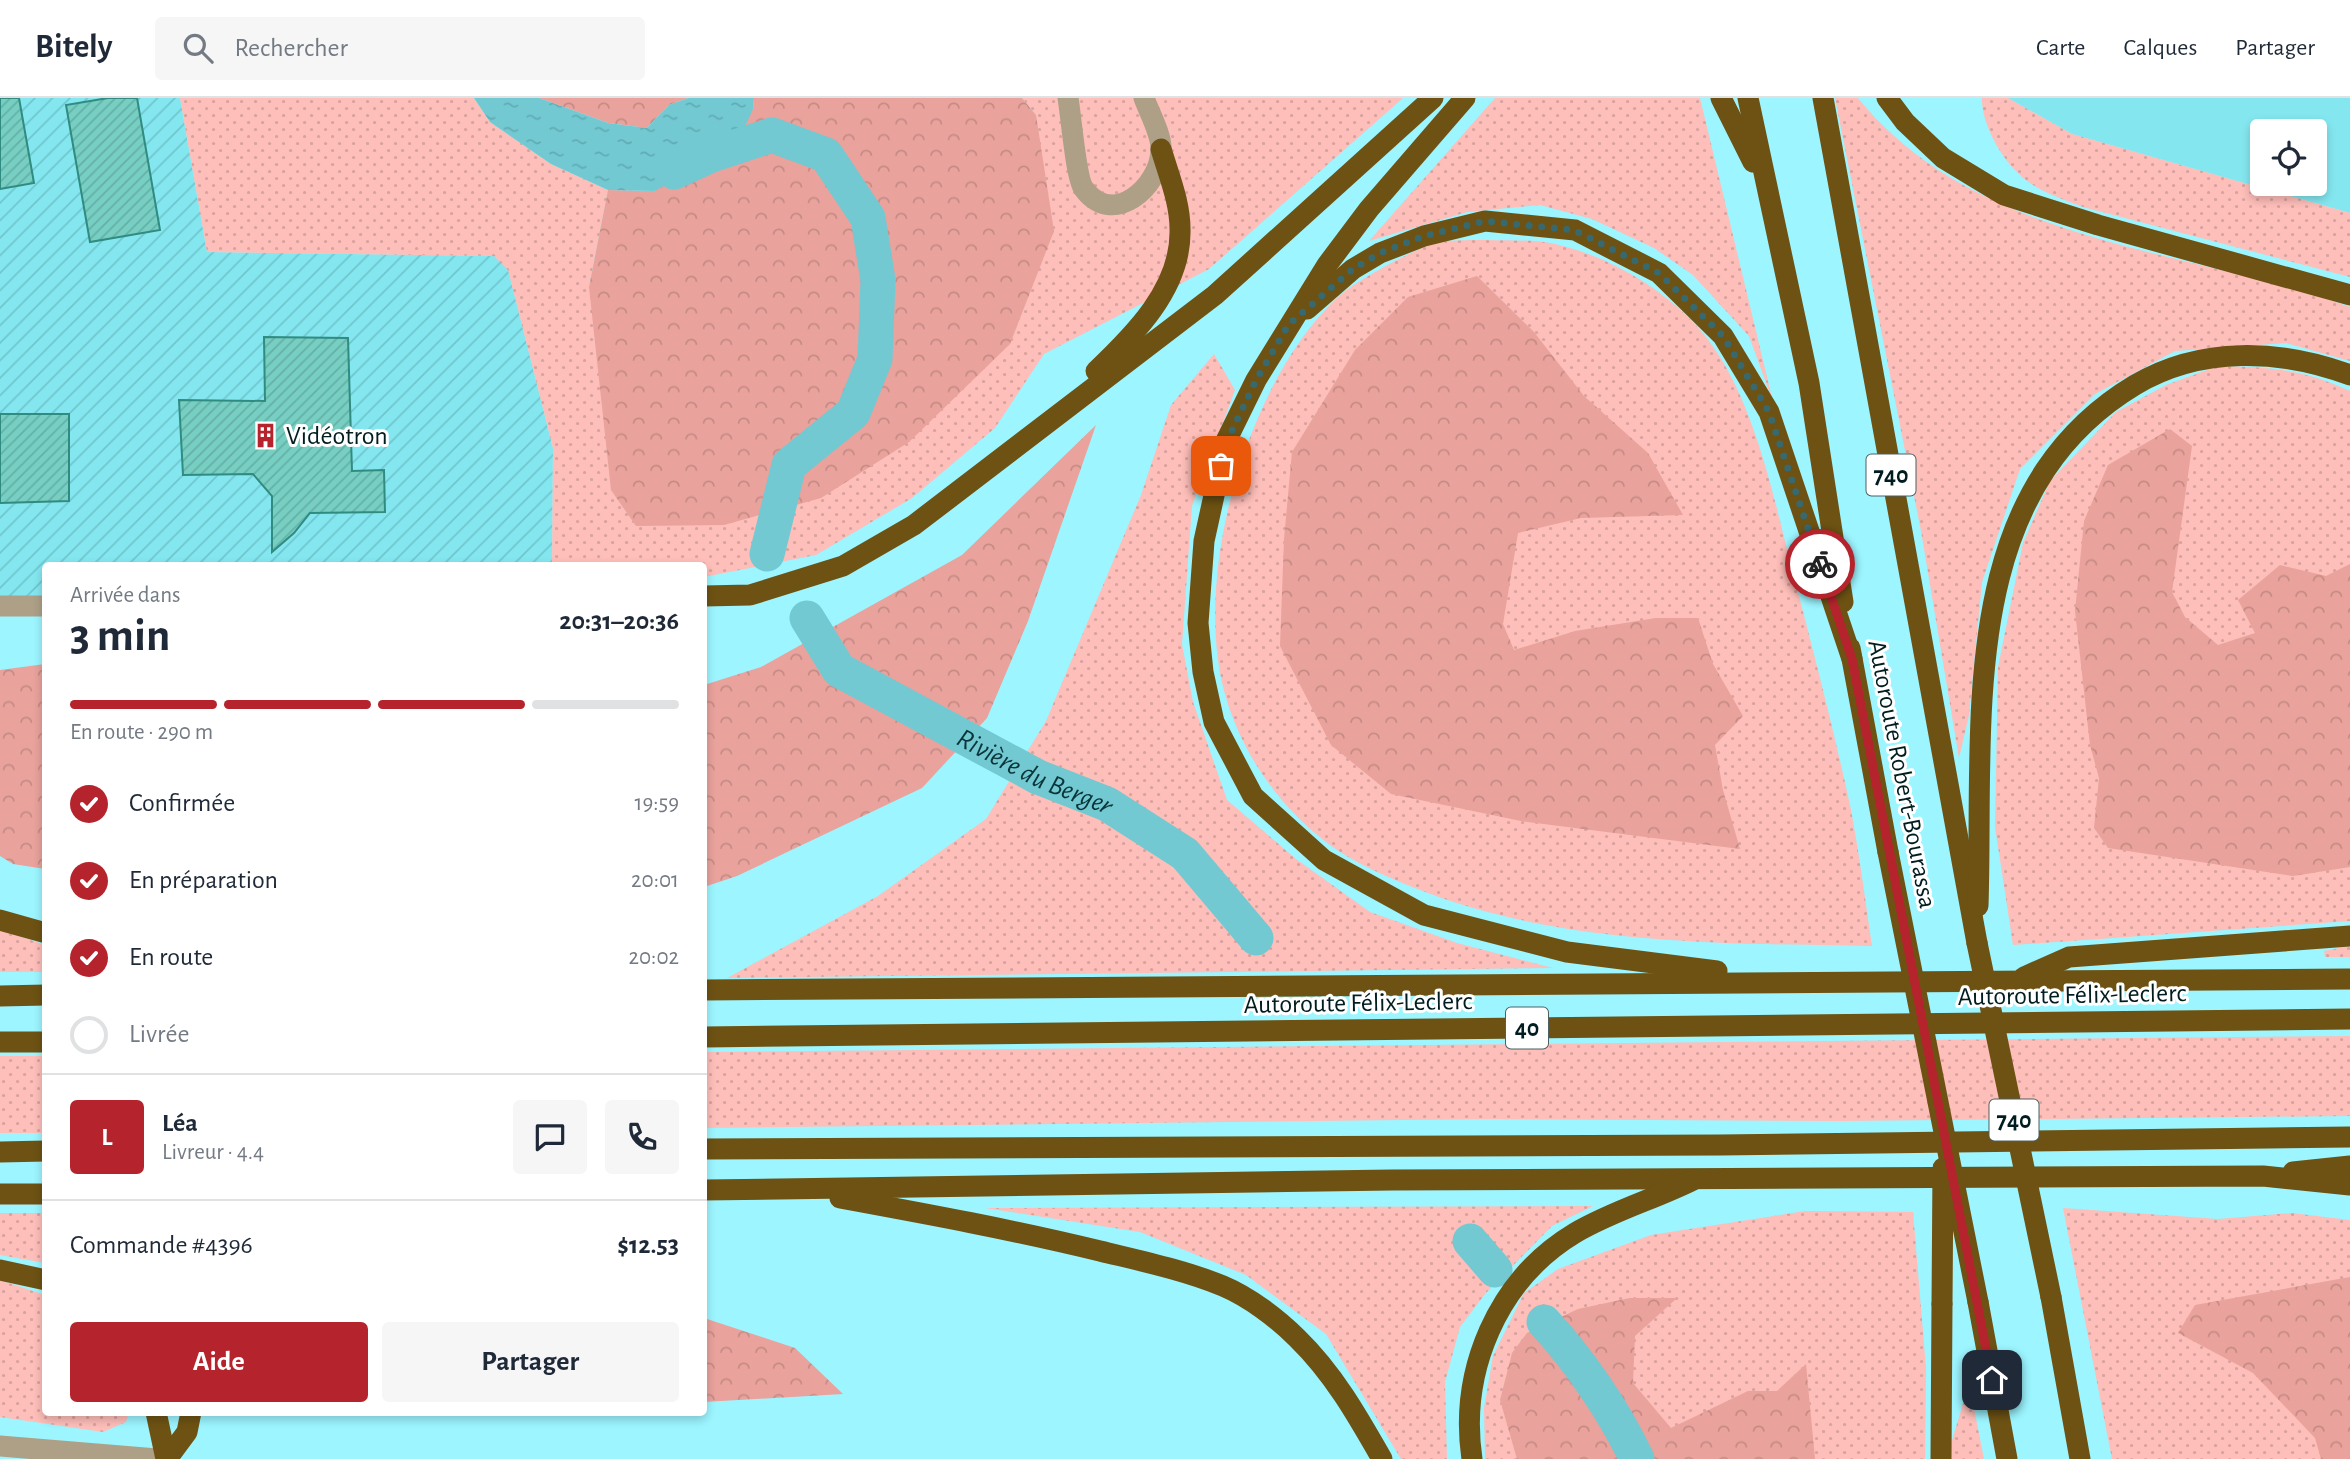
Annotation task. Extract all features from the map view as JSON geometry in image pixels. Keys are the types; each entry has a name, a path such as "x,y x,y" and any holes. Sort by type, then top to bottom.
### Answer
{"highway":[{"path":"707,596 750,595 843,566 914,525 1215,295 1433,98"},
{"path":"1465,98 1369,209 1326,265 1256,380 1227,441 1204,541 1198,623 1203,672 1214,722 1253,796 1324,860 1424,915 1566,952 1806,982"},
{"path":"1721,98 1767,191"},
{"name":"Autoroute Robert-Bourassa","path":"1748,98 1809,383 1852,659 1888,852 1943,1117 2007,1459"},
{"name":"Autoroute Robert-Bourassa","path":"1824,98 1970,850"},
{"path":"1887,98 1905,122 1943,158 2004,195 2098,225 2350,295"},
{"path":"1009,453 1122,346 1150,315 1178,257 1181,231 1176,201 1161,149"},
{"path":"1289,324 1353,269 1380,253 1424,236 1485,221 1574,230 1659,273 1723,336 1769,412 1852,659"},
{"path":"1970,850 1979,720 1997,586 2034,486 2070,436 2104,404 2148,378 2183,364 2233,355 2281,356 2350,375"},
{"name":"740","path":"1970,850 1977,943 2051,1297 2080,1459"},
{"path":"0,920 42,932"},
{"path":"2015,981 2069,957 2350,936"},
{"path":"707,990 2350,979"},
{"path":"0,996 42,995"},
{"name":"Autoroute Félix-Leclerc","path":"707,1037 2350,1019"},
{"path":"0,1042 42,1042"},
{"path":"1941,1459 1943,1117"},
{"path":"707,1149 1707,1145 2350,1137"},
{"path":"0,1152 42,1151"},
{"path":"2263,1177 2350,1166"},
{"path":"707,1190 1698,1178 2263,1177 2350,1185"},
{"path":"1472,1459 1468,1435 1473,1380 1485,1335 1514,1287 1575,1233 1698,1178"},
{"path":"796,1189 1040,1236 1148,1262 1224,1287 1274,1320 1321,1363 1340,1387 1382,1459"},
{"path":"0,1194 42,1194"},
{"path":"0,1270 42,1279"},
{"path":"2067,1383 2088,1459"},
{"path":"157,1416 167,1459"},
{"path":"167,1459 187,1432 190,1416"}],"street":[{"path":"1068,98 1082,187 1093,198 1108,205 1126,204 1141,194 1153,178 1161,149 1144,98"},
{"path":"0,606 42,606"},
{"path":"0,1446 157,1459"}],"shaded area":[{"path":"0,98 180,98 207,252 494,256 508,269 553,448 552,562 42,562 42,606 0,606"},
{"path":"180,98 474,98 490,122 551,164 608,190 589,287 1036,115 1022,98 1403,98 1209,269 1044,354 995,428 912,498 816,555 707,576 707,562 552,562 553,448 508,270 494,256 207,252"},
{"path":"1495,98 1700,98 1773,402 1749,336 1693,275 1654,248 1592,219 1540,205 1467,212 1369,241"},
{"path":"1835,98 1858,98 1906,147 1962,184 2022,213 2086,235 2286,287 2350,307 2350,361 2286,343 2175,351 2095,394 2020,469 1982,582 1969,715 1959,758 1921,531"},
{"path":"1982,98 2008,98 2072,134 2250,185 2250,196 2290,196 2350,213 2350,277 2083,207 2058,198 2027,181 2013,168 1999,150 1983,108"},
{"path":"2008,98 2350,98 2350,213 2290,196 2327,196 2327,119 2250,119 2250,185 2072,134"},
{"path":"1486,240 1555,244 1591,255 1643,281 1688,317 1710,342 1728,371 1743,403 1767,472 1823,689 1850,805 1872,946 1640,938 1526,921 1470,907 1392,879 1326,842 1279,797 1243,741 1227,701 1217,653 1216,599 1221,542 1234,485 1253,429 1277,378 1306,333 1339,296 1359,282 1429,245 1445,241"},
{"path":"1214,354 1235,390 1192,506 1182,644 1193,702 1227,800 1296,859 1370,912 1457,943 1553,968 727,978 878,896 986,819 1046,721 1141,495 1171,405"},
{"path":"2218,366 2253,367 2301,374 2350,391 2350,921 2013,945 1995,827 1998,667 2023,543 2050,481 2116,412 2166,385"},
{"path":"0,929 42,944 42,972 0,972"},
{"path":"2350,946 2350,957 2325,957 2324,951"},
{"path":"2350,1036 2350,1116 1842,1121 1489,1119 707,1128 707,1052"},
{"path":"0,1056 42,1056 42,1133 0,1133"},
{"path":"1593,1206 1552,1226 1485,1294 1460,1327 1445,1382 1447,1459 1401,1459 1326,1334 1246,1275 1140,1232 985,1208"},
{"path":"2063,1208 2218,1219 2292,1213 2350,1220 2350,1459 2112,1459"},
{"path":"1805,1211 1913,1212 1926,1368 1925,1459 1485,1459 1484,1408 1493,1356 1524,1293 1558,1269 1651,1235"},
{"path":"0,1213 42,1213 42,1262 0,1255"},
{"path":"0,1280 42,1294 42,1416 128,1416 126,1422 103,1432 0,1417"},
{"path":"1969,1383 1984,1459 1951,1459 1951,1444"}],"green space":[{"path":"539,98 688,98 669,105 647,128 608,123"},
{"path":"754,98 1022,98 1036,115 1054,231 1010,344 909,442 821,498 724,525 636,526 611,490 589,287 608,190 655,191 753,109"},
{"path":"1477,276 1534,332 1584,396 1648,453 1683,515 1581,518 1518,533 1503,624 1514,650 1575,631 1656,618 1698,618 1713,664 1743,716 1715,745 1723,790 1740,849 1521,821 1391,794 1331,745 1280,646 1284,539 1292,452 1355,350 1408,297"},
{"path":"1096,425 1028,621 987,718 922,788 737,876 707,886 707,684 761,667 962,555"},
{"path":"2170,429 2192,446 2172,592 2185,617 2218,645 2255,633 2238,600 2280,565 2326,576 2350,564 2350,867 2293,876 2108,848 2094,828 2099,778 2090,745 2075,611 2084,521 2108,465"},
{"path":"42,665 42,869 13,864 0,856 0,670"},
{"path":"2350,1277 2350,1459 2321,1459 2315,1438 2253,1373 2178,1333 2195,1305"},
{"path":"1630,1298 1677,1298 1635,1336 1633,1383 1671,1428 1748,1391 1777,1391 1806,1364 1815,1459 1517,1459 1500,1400 1512,1353 1527,1333 1578,1309"},
{"path":"707,1319 795,1348 843,1394 707,1402"}],"water":[{"path":"474,98 539,98 608,123 647,128 669,105 688,98 754,98 753,109 739,140 655,191 608,190 551,164 490,122"}],"building":[{"path":"0,98 19,98 34,183 0,189"},
{"path":"108,98 137,98 160,230 90,242 66,105"},
{"name":"Vidéotron","path":"264,337 348,338 352,471 384,470 385,512 310,513 294,533 272,552 272,496 253,474 183,475 179,400 265,401"},
{"path":"0,414 69,414 69,501 0,503"}],"waterway":[{"name":"Rivière du Berger","path":"674,172 711,155 772,135 826,155 868,218 878,280 875,359 853,413 789,465 767,554"},
{"name":"Rivière du Berger","path":"807,618 839,670 1038,777 1107,804 1185,854 1256,938"},
{"name":"Rivière du Berger","path":"1470,1241 1495,1270"},
{"name":"Rivière du Berger","path":"1544,1322 1595,1387 1637,1459"}],"way so far":[{"path":"1221,466 1227,441 1256,380 1289,324 1353,269 1380,253 1424,236 1485,221 1574,230 1659,273 1723,336 1769,412 1820,564"}],"place":[{"name":"Vidéotron","path":"266,435"}],"route":[{"path":"1820,564 1852,659 1992,1380"}]}
